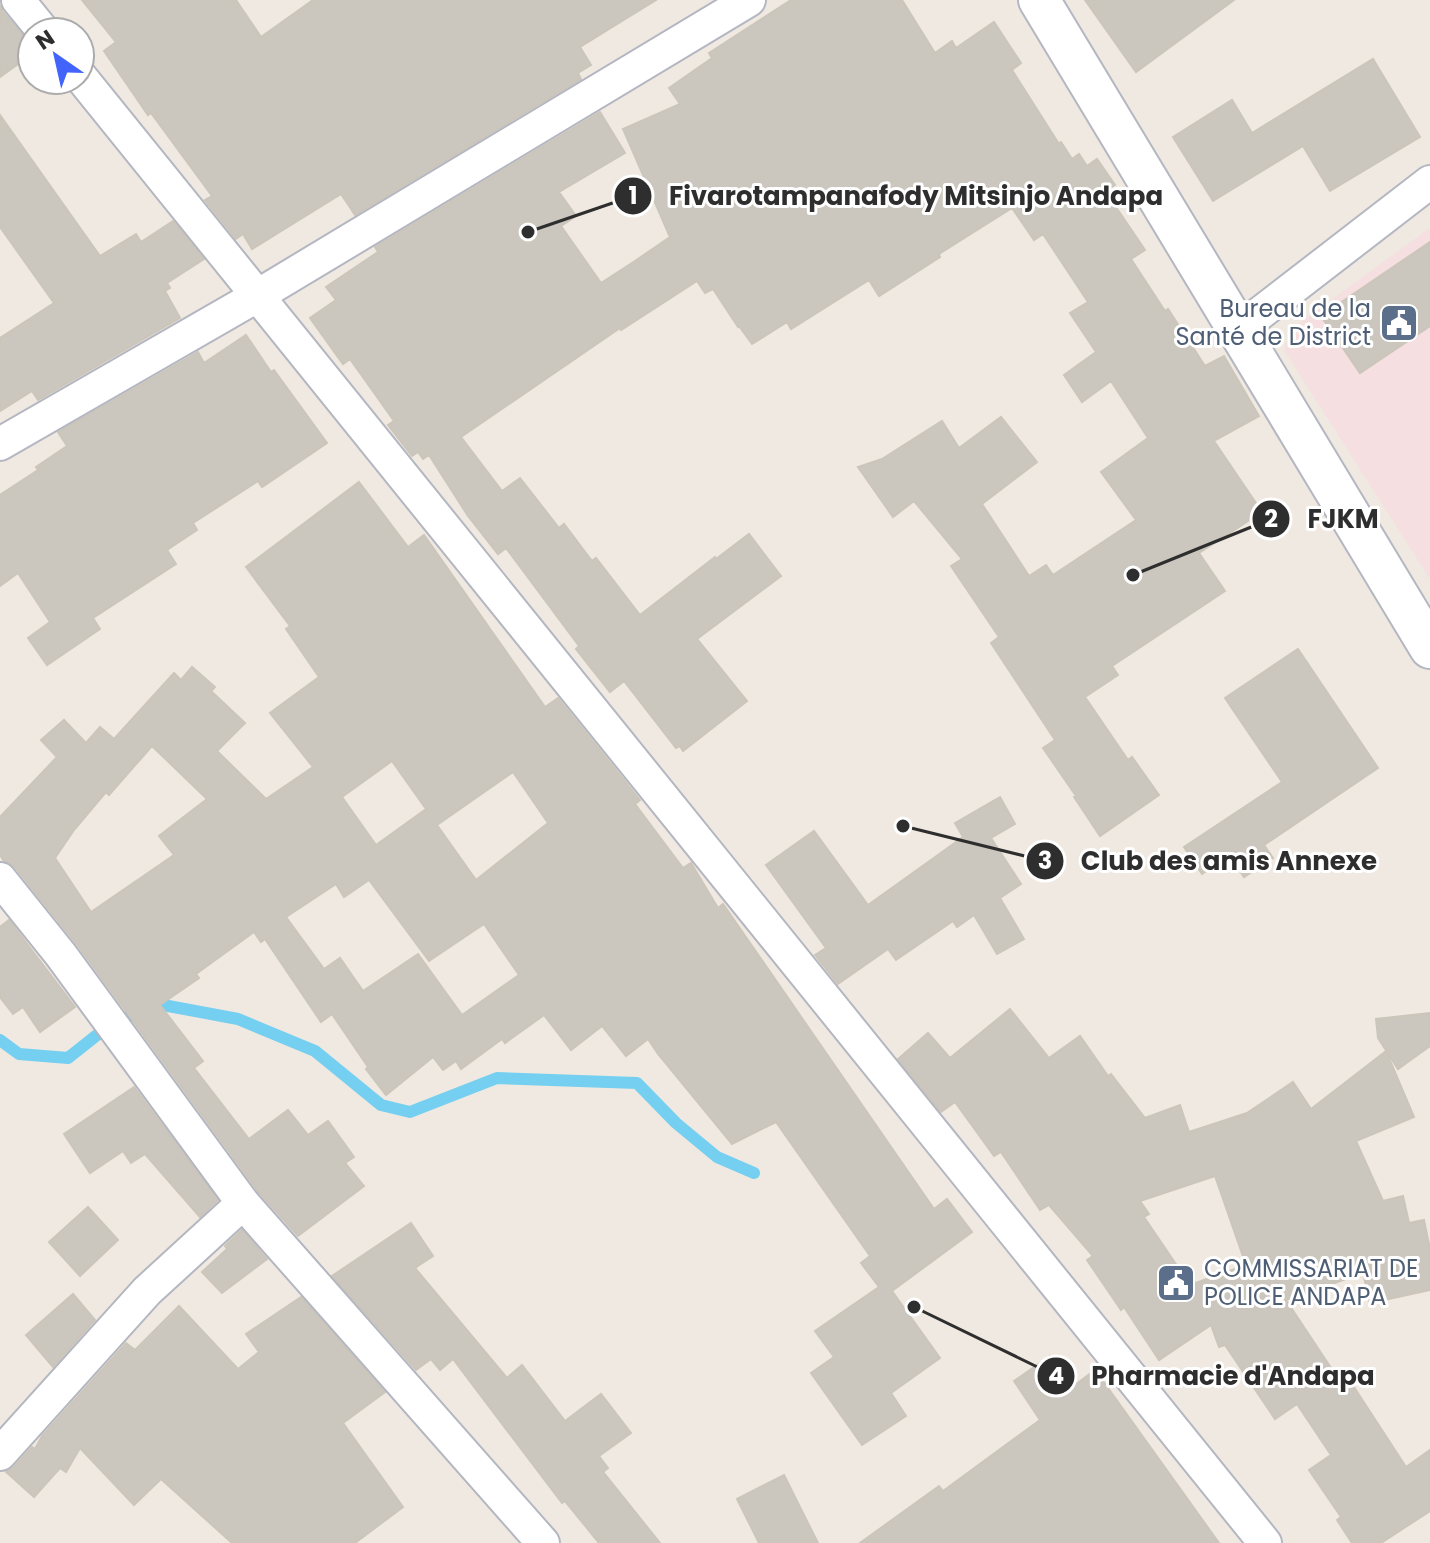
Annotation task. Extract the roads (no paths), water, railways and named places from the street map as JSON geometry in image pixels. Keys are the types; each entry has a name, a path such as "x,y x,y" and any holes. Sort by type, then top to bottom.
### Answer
{"street":[{"path":"18,0 31,16"},
{"path":"0,444 257,296 749,0"},
{"path":"1039,0 1430,648"},
{"path":"96,96 1265,1543"},
{"path":"1237,331 1430,182"},
{"path":"0,879 61,955 243,1203 543,1543"},
{"path":"0,1454 147,1291 243,1203"}],"waterway":[{"path":"0,1040 19,1054 68,1058 97,1035 152,1003 238,1019 315,1051 381,1105 410,1112 497,1078 637,1083 676,1123 717,1157 754,1173"}],"place":[{"name":"Fivarotampanafody Mitsinjo Andapa","path":"528,232"},
{"name":"Bureau de la Santé de District","path":"1399,323"},
{"name":"FJKM","path":"1133,575"},
{"name":"Club des amis Annexe","path":"903,826"},
{"name":"COMMISSARIAT DE POLICE ANDAPA","path":"1176,1283"},
{"name":"Pharmacie d'Andapa","path":"914,1307"}]}
